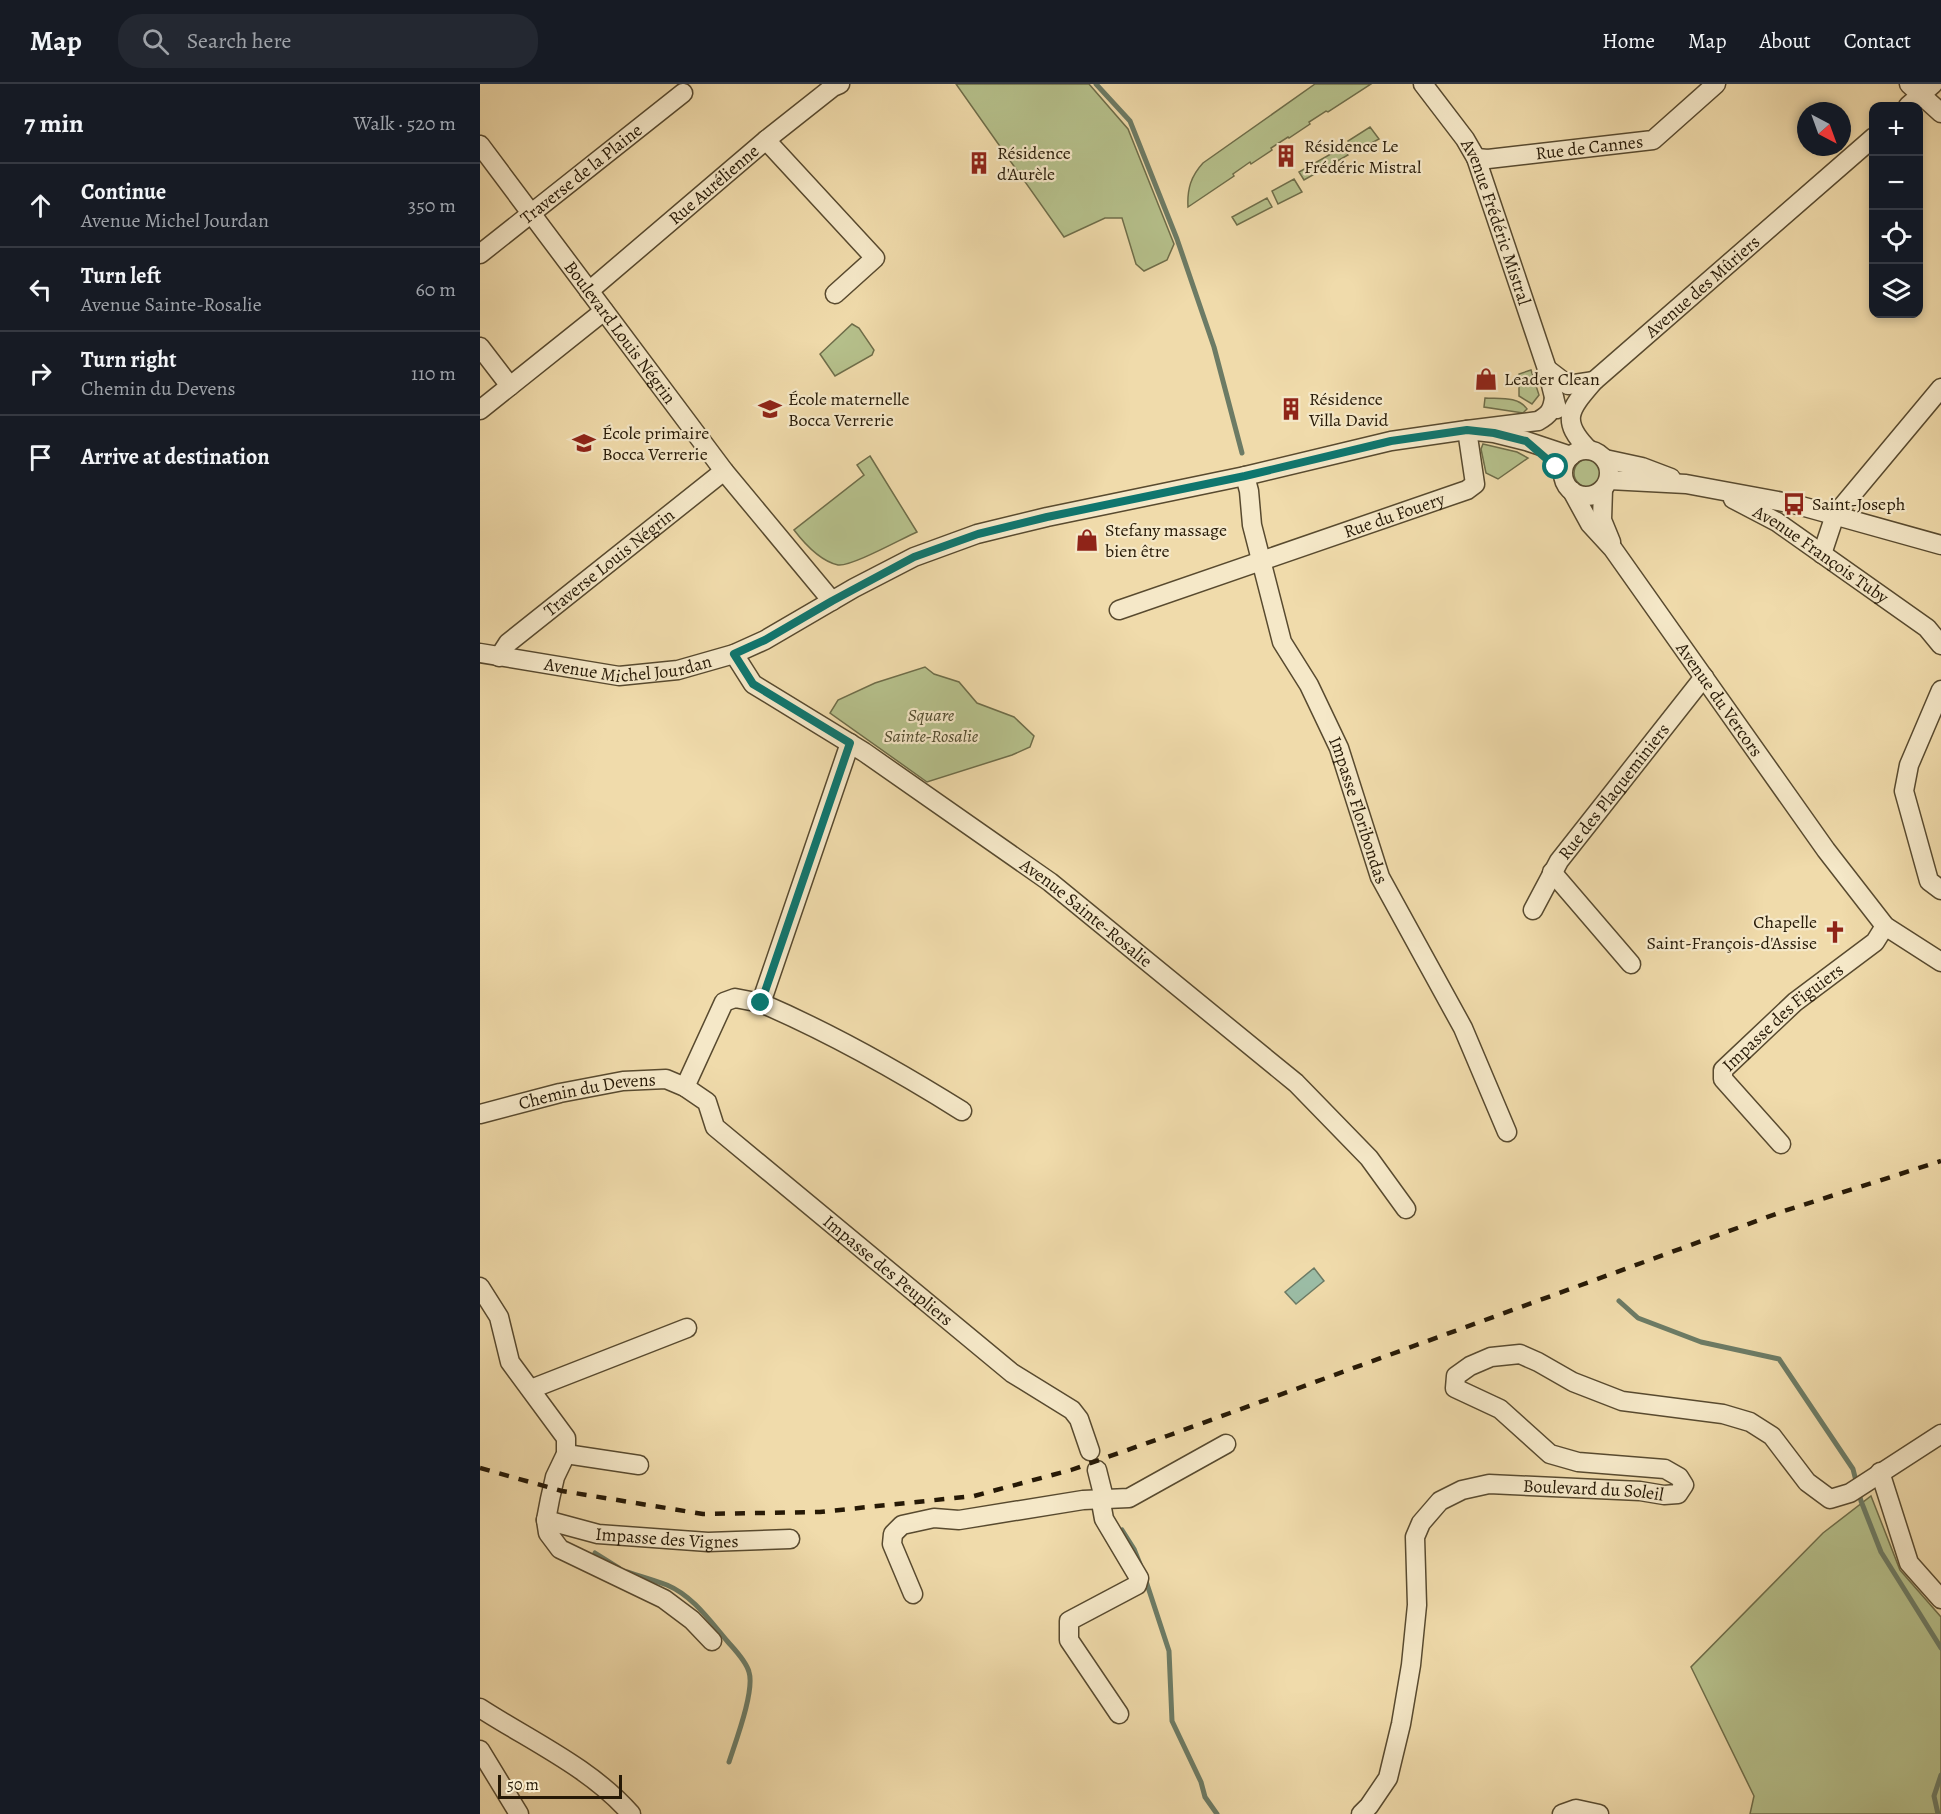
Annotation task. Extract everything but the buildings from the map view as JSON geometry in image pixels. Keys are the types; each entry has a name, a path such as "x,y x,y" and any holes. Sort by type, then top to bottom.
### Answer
{"street":[{"name":"Avenue Frédéric Mistral","path":"1423,84 1465,139 1476,158 1547,369 1563,430 1581,458"},
{"name":"Rue de Cannes","path":"1476,158 1498,158 1653,140 1716,84"},
{"name":"Rue Aurélienne","path":"589,291 766,140 836,86"},
{"path":"1918,92 1941,113"},
{"name":"Traverse de la Plaine","path":"480,254 683,93"},
{"path":"766,140 875,258 835,294"},
{"name":"Avenue des Mûriers","path":"1581,458 1578,438 1571,426 1570,415 1577,401 1594,381 1869,141"},
{"name":"Boulevard Louis Négrin","path":"480,145 724,471 832,601"},
{"path":"480,410 604,311"},
{"path":"480,347 510,386"},
{"path":"1547,369 1568,385 1594,381"},
{"path":"1822,554 1835,515 1941,388"},
{"path":"1467,430 1538,421 1552,410 1554,398"},
{"name":"Avenue Michel Jourdan","path":"480,653 619,676 678,670 734,654 773,636 914,557 978,534 1047,517 1245,476 1391,441 1467,430 1494,433 1581,458 1642,467 1686,484"},
{"name":"Rue du Fouery","path":"1260,562 1467,490 1475,484 1467,430"},
{"path":"1581,458 1608,465 1606,484 1592,495 1585,496 1572,491 1564,480 1581,458"},
{"name":"Traverse Louis Négrin","path":"499,657 508,643 724,471"},
{"name":"Impasse Floribondas","path":"1245,476 1249,491 1251,525 1282,642 1309,685 1339,748 1380,877 1463,1028 1507,1132"},
{"name":"Avenue Michel Jourdan","path":"1606,484 1686,484 1708,488 1794,504 1941,545"},
{"name":"Avenue du Vercors","path":"1606,484 1602,520 1613,549"},
{"name":"Avenue François Tuby","path":"1708,488 1751,507 1777,522 1822,554 1934,625 1941,645"},
{"name":"Avenue du Vercors","path":"1572,491 1590,524 1613,549 1826,850 1885,926"},
{"path":"1119,610 1260,562"},
{"name":"Avenue Sainte-Rosalie","path":"734,654 753,684 850,743 1050,882 1296,1083 1369,1158 1406,1209"},
{"name":"Rue des Plaqueminiers","path":"1533,910 1559,861 1704,677"},
{"path":"1941,690 1909,765 1904,791 1929,881 1941,890"},
{"path":"761,1003 850,743"},
{"path":"1552,872 1631,964"},
{"path":"1885,926 1941,962"},
{"name":"Impasse des Figuiers","path":"1781,1144 1723,1079 1723,1070 1795,1002 1875,942 1885,926"},
{"path":"685,1087 724,1002 735,998 761,1003 817,1027 962,1111"},
{"name":"Chemin du Devens","path":"480,1114 560,1093 623,1081 666,1079 685,1087"},
{"name":"Impasse des Peupliers","path":"685,1087 707,1102 715,1127 1012,1373 1072,1410 1079,1419 1090,1451"},
{"path":"480,1287 499,1317 510,1362 566,1438 566,1454 555,1477 546,1520"},
{"path":"531,1389 687,1328"},
{"name":"Boulevard du Soleil","path":"1361,1814 1388,1778 1401,1724 1411,1665 1417,1605 1415,1537 1421,1523 1440,1501 1462,1490 1490,1484 1640,1491 1664,1495 1678,1494 1684,1485 1679,1477 1665,1469 1578,1462 1550,1455 1500,1409 1455,1388 1456,1376 1470,1366 1491,1356 1520,1354 1573,1382 1622,1401 1723,1414 1750,1422 1772,1436 1807,1482 1830,1500 1850,1493 1941,1434"},
{"path":"913,1594 892,1544 893,1534 902,1525 934,1518 959,1520 1104,1498 1129,1498 1226,1444"},
{"path":"566,1454 639,1465"},
{"path":"1097,1470 1104,1498 1102,1508 1104,1519 1139,1578 1137,1585 1069,1621 1069,1640 1119,1714"},
{"path":"1874,1477 1909,1563 1941,1599"},
{"name":"Impasse des Vignes","path":"712,1641 692,1620 664,1599 561,1548 548,1533 546,1520 598,1534 708,1542 790,1539"},
{"path":"480,1708 542,1745 596,1782 631,1814"},
{"path":"480,1750 519,1814"},
{"path":"1562,1814 1576,1809 1599,1814"}],"green space":[{"path":"956,84 1089,84 1128,129 1174,244 1167,260 1144,271 1136,264 1122,218 1105,218 1064,237"},
{"path":"1315,84 1371,84 1309,122 1310,124 1271,148 1272,150 1251,164 1250,162 1233,174 1234,176 1188,207 1191,183 1203,163"},
{"path":"1370,127 1379,139 1355,152 1348,141"},
{"path":"1343,147 1348,155 1304,180 1299,172"},
{"path":"1294,179 1302,192 1278,204 1272,191"},
{"path":"1267,198 1272,207 1237,225 1232,217"},
{"path":"852,324 859,328 874,350 872,355 835,376 820,354"},
{"path":"1531,370 1539,395 1532,404 1519,396 1519,374"},
{"path":"1485,398 1514,400 1527,409 1523,413 1484,407"},
{"path":"1483,444 1517,452 1528,458 1498,479 1486,473 1481,449"},
{"path":"870,456 917,532 854,562 838,565 831,563 813,551 794,530 864,475 857,465"},
{"path":"1588,459 1598,463 1602,473 1598,483 1588,487 1578,483 1574,473 1578,463"},
{"name":"Square Sainte-Rosalie","path":"925,667 934,674 959,682 977,703 1014,717 1034,736 1030,747 927,782 830,713 838,700 875,683"},
{"path":"1871,1496 1900,1570 1941,1617 1941,1814 1750,1814 1754,1796 1691,1667 1823,1533"}],"shaded area":[{"path":"1314,1268 1324,1281 1296,1304 1285,1292"}],"waterway":[{"path":"1096,84 1130,121 1177,239 1214,347 1242,453"},
{"path":"1619,1301 1638,1318 1701,1342 1779,1359 1853,1469 1861,1501 1881,1552 1941,1648"},
{"path":"1122,1530 1140,1564"},
{"path":"595,1553 619,1568"},
{"path":"627,1572 667,1585 693,1602 745,1664 749,1672 749,1691 744,1717 729,1762"},
{"path":"1145,1578 1169,1651 1172,1721 1201,1782 1205,1797 1217,1814"},
{"path":"1938,1814 1934,1796 1941,1775"}],"railway":[{"path":"480,1468 562,1491 703,1514 820,1512 974,1496 1071,1470 1784,1211 1941,1161"}],"place":[{"name":"Résidence Le Frédéric Mistral","path":"1286,156"},
{"name":"Résidence d'Aurèle","path":"979,163"},
{"name":"Leader Clean","path":"1486,379"},
{"name":"École maternelle Bocca Verrerie","path":"770,409"},
{"name":"Résidence Villa David","path":"1291,409"},
{"name":"École primaire Bocca Verrerie","path":"584,443"},
{"name":"Saint-Joseph","path":"1794,504"},
{"name":"Stefany massage bien être","path":"1087,540"},
{"name":"Chapelle Saint-François-d'Assise","path":"1835,932"}],"route":[{"path":"761,1003 850,743 753,684 734,654 797,623 832,601 914,557 978,534 1047,517 1245,476 1391,441 1467,430 1494,433 1526,441 1556,467"}]}
